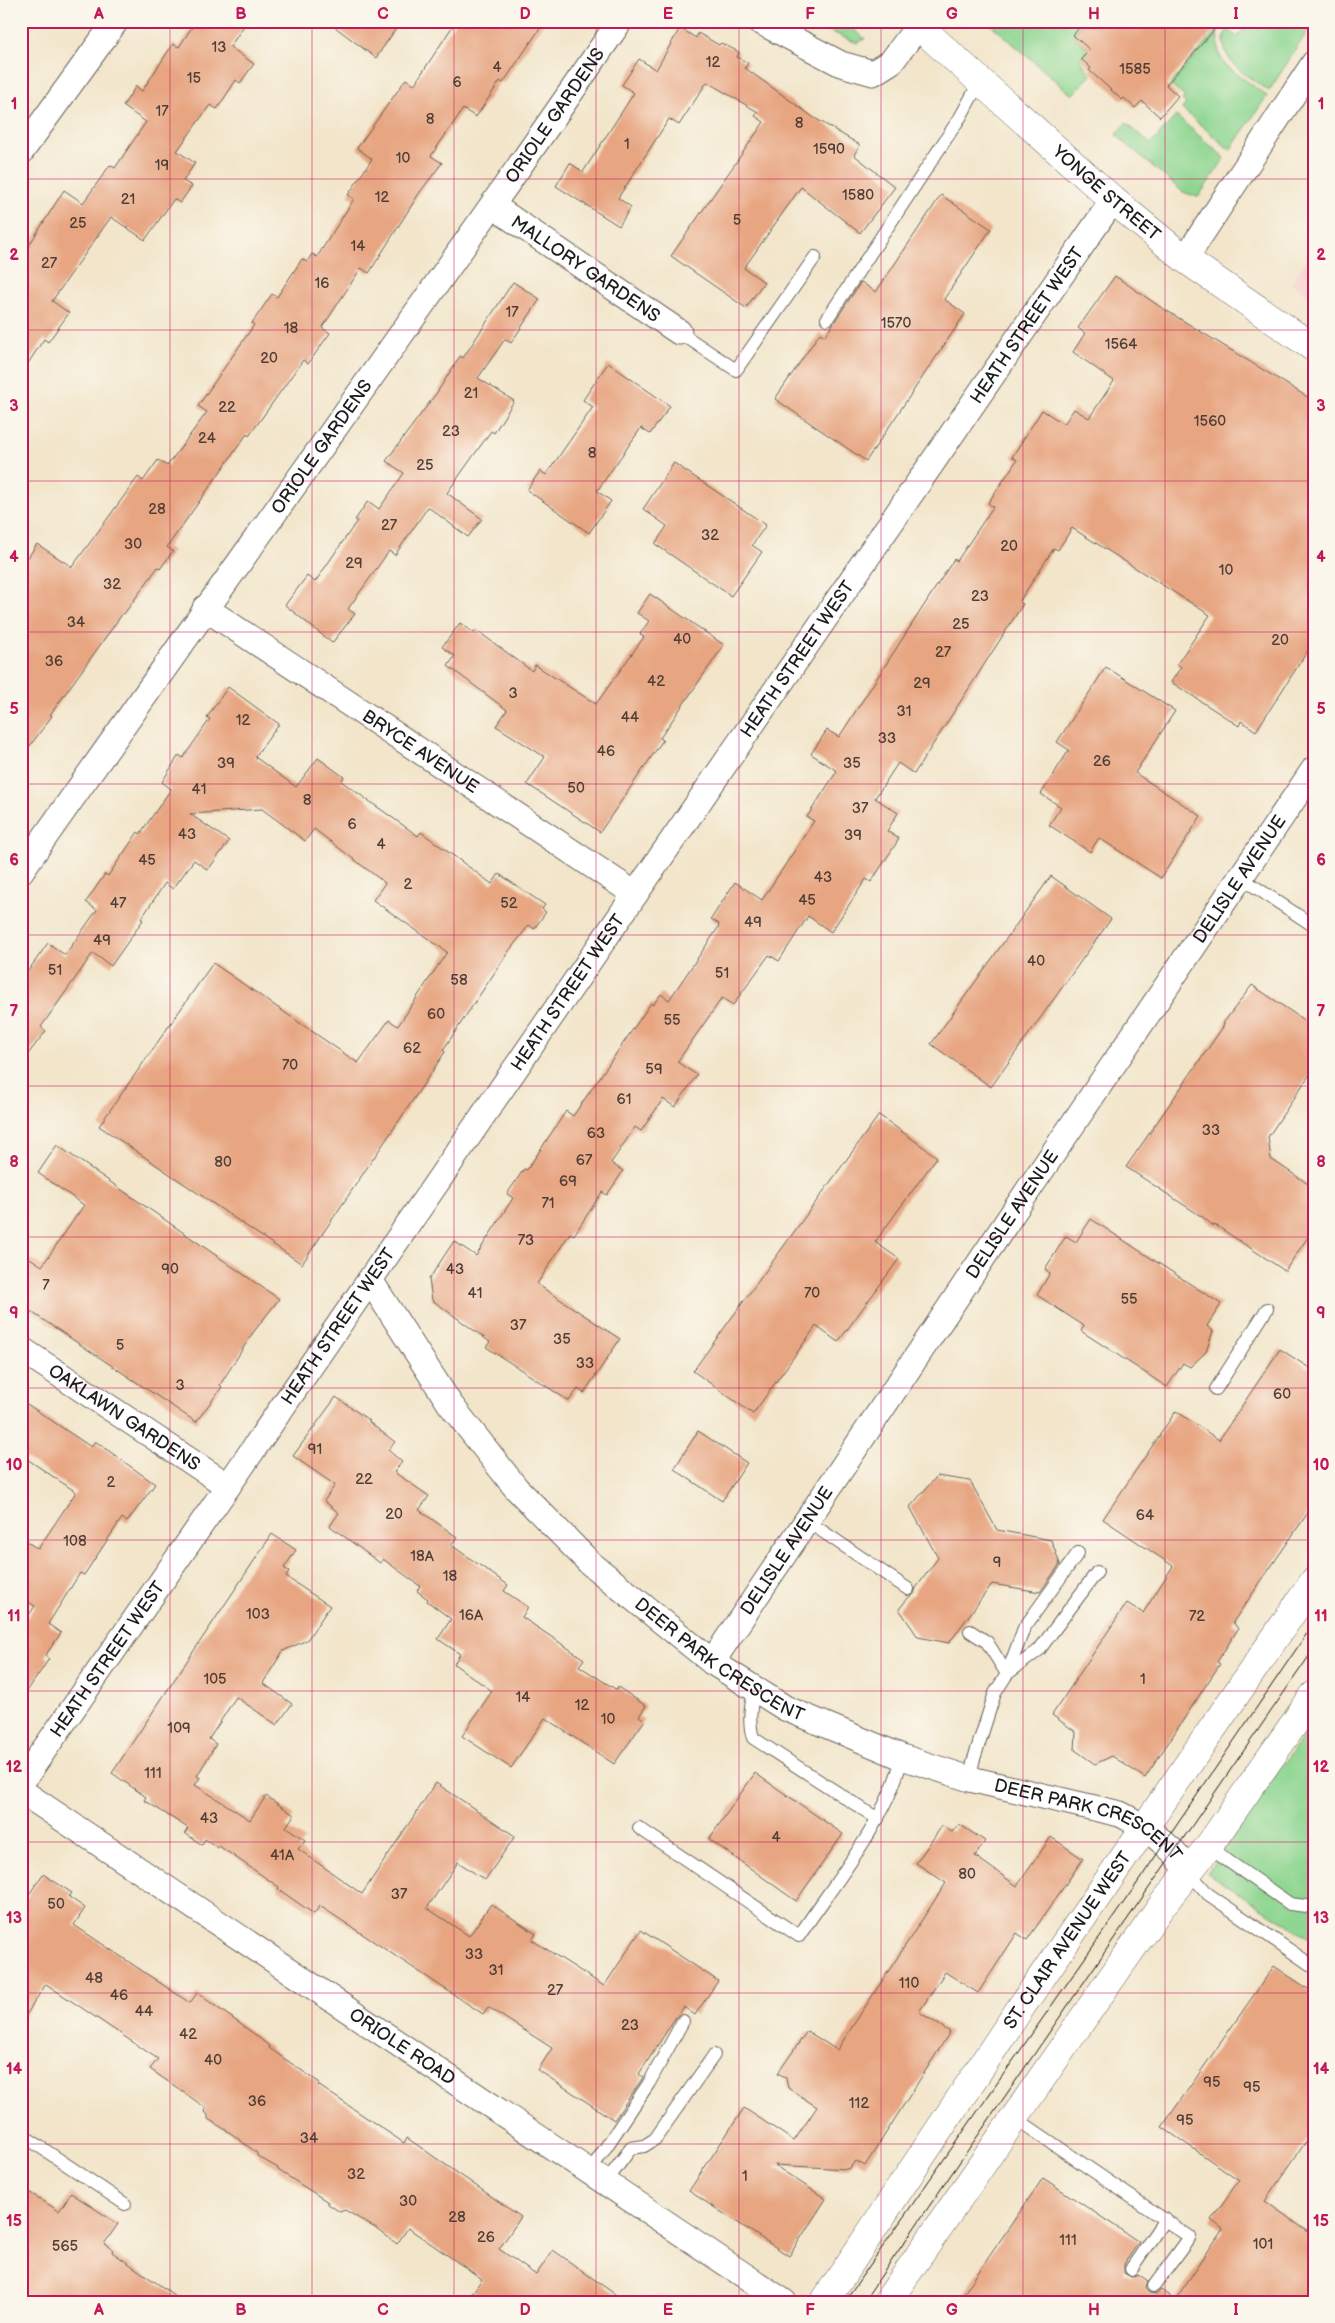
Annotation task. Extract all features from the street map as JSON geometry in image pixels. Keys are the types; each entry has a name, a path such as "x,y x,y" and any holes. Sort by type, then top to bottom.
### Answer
{"main road":[{"name":"YONGE STREET","path":"915,24 1184,260 1314,348"},
{"name":"ST. CLAIR AVENUE WEST","path":"824,2302 1022,2005 1314,1581"},
{"path":"887,2302 1014,2117 1188,1871 1208,1847 1314,1695"}],"street":[{"path":"21,152 116,21"},
{"name":"ORIOLE GARDENS","path":"21,871 205,608 493,206 620,21"},
{"path":"759,21 841,64 873,73 892,61 915,24"},
{"path":"1184,260 1314,63"},
{"name":"HEATH STREET WEST","path":"21,1783 228,1486 1114,200"},
{"name":"MALLORY GARDENS","path":"493,206 679,332"},
{"name":"BRYCE AVENUE","path":"205,608 635,894"},
{"name":"DELISLE AVENUE","path":"712,1662 1314,769"},
{"name":"DEER PARK CRESCENT","path":"370,1280 450,1404 516,1488 590,1563 712,1662 784,1708 902,1757 970,1779 1120,1814 1145,1827 1174,1852 1188,1871"},
{"name":"OAKLAWN GARDENS","path":"21,1349 228,1486"},
{"name":"ORIOLE ROAD","path":"21,1791 784,2302"}],"lane":[{"path":"827,319 961,116 980,81"},
{"path":"679,332 736,370 816,257"},
{"path":"1240,877 1314,926"},
{"path":"1216,1389 1267,1308"},
{"path":"807,1521 908,1589"},
{"path":"970,1779 972,1762 995,1693 1007,1674 1024,1628 1078,1553"},
{"path":"1007,1674 1039,1650 1097,1572"},
{"path":"970,1631 987,1642 1007,1674"},
{"path":"755,1689 751,1704 750,1727 754,1738 878,1819"},
{"path":"639,1828 798,1936 878,1819 899,1771 902,1757"},
{"path":"1208,1847 1290,1904 1314,1907"},
{"path":"1188,1871 1208,1894 1314,1967"},
{"path":"598,2177 683,2021"},
{"path":"598,2177 631,2148 644,2146 655,2139 714,2055"},
{"path":"1014,2117 1190,2237 1154,2286"},
{"path":"21,2134 125,2204"},
{"path":"1131,2269 1166,2219"}],"shaded area":[{"path":"1314,249 1314,298 1291,283"}],"green space":[{"path":"807,21 844,21 865,39 857,43"},
{"path":"987,21 1084,21 1073,35 1089,50 1080,59 1091,75 1072,95"},
{"path":"1252,21 1314,21 1269,91 1235,66 1225,49 1224,40 1227,29 1237,37"},
{"path":"1217,30 1219,54 1225,65 1267,96 1230,150 1182,109 1186,104 1182,100 1185,97 1170,85"},
{"path":"1176,116 1225,158 1198,197 1183,192 1116,135 1126,123 1151,144"},
{"path":"1314,1721 1314,1941 1207,1873"}],"building":[{"path":"196,21 247,21 230,47 254,64 240,83 236,80 217,109 210,105 177,151 195,163 183,181 192,186 180,203 174,199 145,240 111,217 52,301 69,313 48,342 44,339 21,374 21,258 64,190 83,203 110,165 115,168 146,122 123,106 136,86 142,91 173,44 179,47"},
{"path":"327,21 401,21 376,58"},
{"path":"456,21 545,21 503,83 500,81 476,117 463,109 431,156 442,163 420,192 369,273 361,268 322,328 330,333 308,364 303,360 249,436 247,434 167,547 173,551 160,569 158,567 123,613 21,758 21,568 37,544 72,567 138,477 143,481 158,460 167,466 207,412 198,406 254,325 252,323 272,294 277,297 302,259 307,262 312,254 317,257 354,199 348,195 372,159 357,148 406,79 414,85"},
{"path":"1085,21 1222,21 1166,85 1178,96 1160,117 1142,101 1135,108 1124,98 1122,100 1089,70 1091,68 1081,59 1090,50 1073,35"},
{"path":"680,28 696,38 698,33 719,45 721,43 739,52 737,57 748,63 745,68 813,117 860,145 854,155 895,187 860,233 801,187 744,268 764,282 746,308 671,256 764,122 755,116 758,112 707,82 679,125 669,119 618,198 631,207 619,226 556,186 570,163 583,172 634,93 622,85 639,59 656,70"},
{"path":"941,195 991,229 944,299 965,314 866,461 775,399 820,333 825,336 861,282 876,292"},
{"path":"1115,276 1159,306 1314,401 1314,641 1256,731 1241,721 1239,726 1171,682 1181,667 1177,664 1210,615 1072,528 1058,550 1054,548 1019,602 1023,604 914,774 898,763 875,798 898,813 887,831 899,839 871,882 866,879 831,932 808,916 779,961 769,955 733,1005 722,998 677,1062 697,1075 675,1107 663,1099 641,1131 635,1127 611,1163 623,1171 607,1195 602,1192 574,1235 570,1233 537,1284 620,1339 584,1393 578,1389 569,1401 486,1347 490,1342 432,1300 429,1279 454,1241 476,1256 513,1198 507,1194 524,1169 527,1170 566,1111 573,1116 651,1003 653,1005 661,994 669,1000 718,928 719,924 711,919 735,882 762,900 814,821 807,817 837,771 811,754 827,730 839,737 954,559 957,561 993,507 988,503 1017,460 1012,457 1042,410 1064,424 1074,409 1089,418 1114,381 1073,352 1085,333 1078,328"},
{"path":"513,282 540,299 511,343 505,339 478,378 514,401 494,433 491,431 447,493 482,519 468,537 428,507 395,555 389,551 348,609 355,614 332,643 285,605 307,576 315,582 357,521 355,520 368,501 379,509 404,473 386,461 438,391 460,356 463,358"},
{"path":"608,363 670,406 650,434 641,428 597,491 611,501 589,533 527,490 540,471 546,475 593,407 583,400"},
{"path":"674,463 766,525 752,545 762,552 731,596 655,544 667,526 643,509"},
{"path":"650,594 724,645 660,738 663,740 600,832 527,784 545,757 496,726 507,710 448,666 455,656 442,647 460,623 474,633 476,630 532,671 535,665 596,704 644,637 640,634 649,621 637,613"},
{"path":"1106,667 1175,711 1135,773 1201,816 1161,878 1099,838 1090,852 1049,825 1061,807 1041,794 1069,750 1057,742"},
{"path":"228,687 279,724 255,757 296,787 318,758 344,777 341,781 418,836 421,832 492,884 499,874 545,905 542,909 546,912 534,929 529,925 509,951 443,1050 445,1052 302,1264 99,1126 213,963 358,1063 389,1020 398,1026 447,952 373,900 385,883 314,829 305,841 262,809 190,814 229,841 208,870 194,860 173,889 165,883 141,919 143,920 111,966 93,953 41,1027 46,1031 21,1063 21,981 48,943 65,955 97,910 86,902 105,874 108,876 138,832 140,834 171,789 162,782 179,755 183,758 210,719 207,717"},
{"path":"1051,876 1111,919 991,1087 931,1044"},
{"path":"1252,985 1314,1027 1314,1066 1268,1137 1271,1159 1314,1188 1314,1228 1285,1271 1126,1167 1223,1027 1224,1022"},
{"path":"879,1115 937,1157 875,1242 899,1259 838,1342 816,1326 753,1414 693,1371"},
{"path":"57,1145 279,1299 252,1334 220,1385 222,1387 196,1422 21,1305 21,1272 30,1258 42,1266 84,1205 38,1173"},
{"path":"1091,1219 1221,1304 1207,1326 1213,1331 1206,1352 1190,1367 1183,1363 1167,1387 1081,1331 1084,1326 1037,1295 1050,1273 1045,1269 1066,1236 1076,1242"},
{"path":"1280,1349 1314,1371 1314,1504 1233,1622 1238,1629 1217,1662 1220,1664 1145,1778 1112,1756 1095,1764 1075,1750 1076,1732 1052,1715 1127,1603 1143,1613 1173,1566 1103,1519 1176,1411 1219,1440"},
{"path":"336,1397 370,1421 395,1442 388,1450 402,1462 394,1472 429,1496 419,1510 457,1537 451,1545 508,1585 504,1591 528,1607 522,1617 584,1659 579,1666 617,1690 618,1687 646,1706 639,1716 645,1720 614,1764 545,1718 511,1768 462,1736 492,1691 454,1664 460,1654 438,1639 451,1619 417,1591 420,1586 383,1559 380,1563 330,1526 339,1513 324,1501 335,1485 293,1456"},
{"path":"21,1400 91,1447 95,1441 155,1484 127,1522 122,1518 84,1575 80,1573 48,1624 61,1633 45,1656 49,1659 21,1700 21,1626 35,1606 21,1597 21,1538 38,1549 76,1492 21,1455"},
{"path":"698,1431 747,1463 722,1501 674,1469"},
{"path":"937,1476 970,1481 997,1530 1051,1540 1060,1564 1040,1592 992,1584 949,1643 918,1637 899,1609 914,1594 916,1588 938,1558 910,1507"},
{"path":"272,1534 296,1550 284,1568 289,1571 286,1577 330,1606 307,1640 283,1651 263,1683 292,1704 277,1725 236,1697 209,1739 216,1744 197,1776 200,1778 195,1785 250,1820 266,1796 294,1815 286,1827 305,1840 298,1849 362,1894 436,1783 515,1836 485,1880 458,1862 427,1908 469,1936 491,1904 536,1934 532,1940 604,1986 641,1930 718,1981 695,2015 684,2007 676,2017 639,2074 643,2077 642,2079 614,2120 538,2070 552,2048 488,2007 483,2014 320,1906 314,1914 278,1889 279,1887 219,1846 218,1848 205,1839 202,1845 185,1833 188,1828 144,1800 146,1797 112,1773"},
{"path":"755,1773 843,1834 796,1901 709,1839"},
{"path":"959,1824 985,1841 975,1856 1017,1886 1051,1837 1083,1859 1027,1940 1017,1933 978,1993 945,1972 919,2012 950,2032 865,2166 856,2161 848,2169 774,2165 826,2199 789,2256 689,2191 744,2108 794,2141 817,2107 788,2088 786,2078 778,2073 807,2031 837,2050 946,1883 916,1863 942,1826 952,1832"},
{"path":"43,1874 72,1893 69,1897 85,1908 74,1925 190,2003 197,1993 253,2033 269,2048 320,2083 318,2085 404,2143 407,2138 521,2217 499,2249 536,2275 553,2250 626,2302 466,2302 482,2279 408,2228 397,2244 380,2231 345,2210 340,2212 328,2204 328,2202 278,2170 278,2168 257,2156 257,2153 208,2119 208,2115 204,2111 206,2108 150,2069 158,2059 46,1984 21,2023 21,1906"},
{"path":"1274,1966 1314,1993 1314,2130 1265,2201 1314,2236 1314,2302 958,2302 1043,2178 1139,2242 1124,2264 1124,2273 1131,2277 1138,2274 1148,2281 1146,2289 1150,2293 1157,2294 1161,2290 1175,2300 1223,2229 1211,2220 1239,2180 1162,2127"},
{"path":"21,2187 59,2211 71,2193 118,2224 104,2244 113,2250 112,2252 184,2302 38,2302 21,2291"}],"tram line":[{"path":"844,2302 1136,1885 1314,1623"},
{"path":"863,2302 1314,1649"}]}
